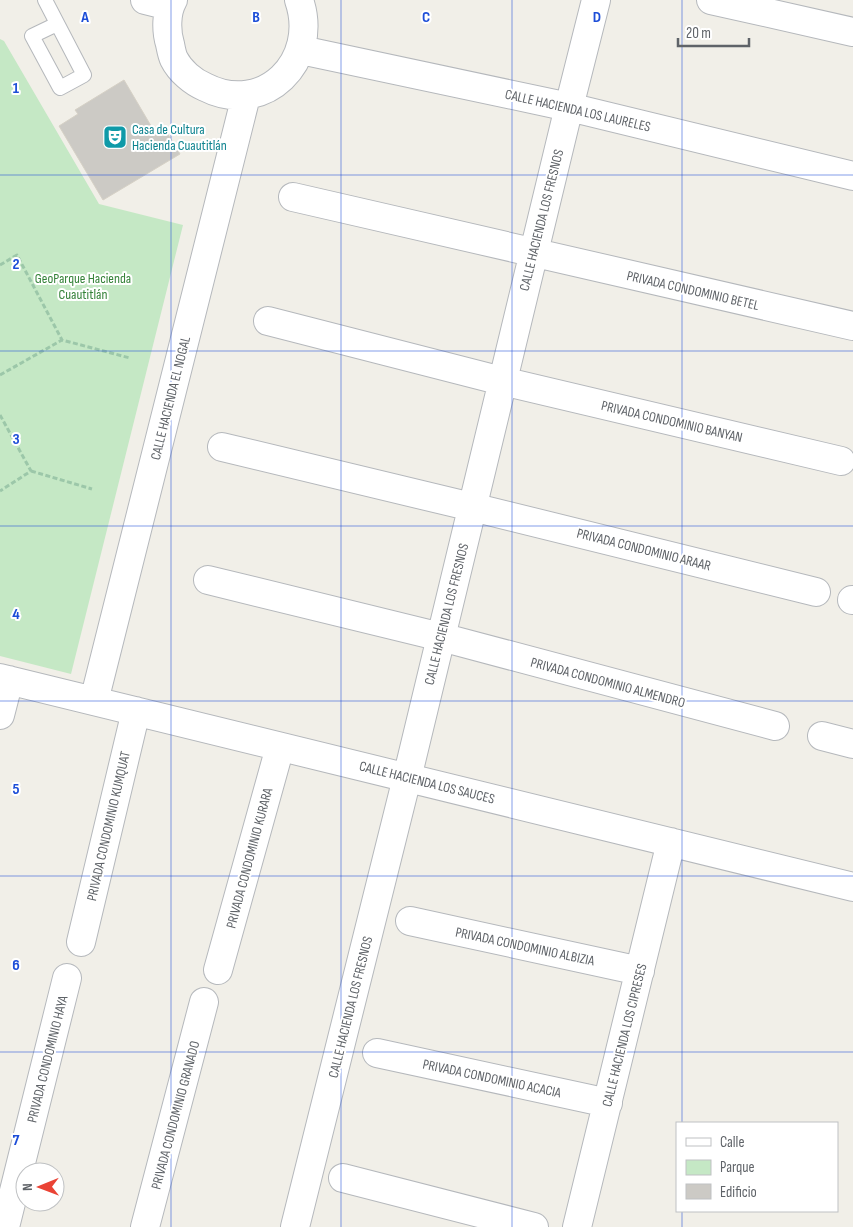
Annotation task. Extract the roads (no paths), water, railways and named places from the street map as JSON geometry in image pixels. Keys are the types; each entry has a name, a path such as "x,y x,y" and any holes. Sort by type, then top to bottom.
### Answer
{"street":[{"path":"163,2 167,34 175,60 193,82 218,94 246,96 263,90 280,80 292,67 301,50 305,26 299,0"},
{"name":"CALLE HACIENDA LOS FRESNOS","path":"295,1227 407,778 596,0"},
{"path":"712,0 853,32"},
{"name":"CALLE HACIENDA LOS LAURELES","path":"301,50 569,107 853,176"},
{"name":"CALLE HACIENDA EL NOGAL","path":"94,701 246,96"},
{"name":"PRIVADA CONDOMINIO BETEL","path":"293,197 853,326"},
{"name":"PRIVADA CONDOMINIO BANYAN","path":"268,321 502,381 841,462"},
{"name":"PRIVADA CONDOMINIO ARAAR","path":"222,448 472,507 816,592"},
{"name":"PRIVADA CONDOMINIO ALMENDRO","path":"208,580 441,637 775,726"},
{"path":"0,715 5,679"},
{"name":"CALLE HACIENDA LOS SAUCES","path":"5,679 853,887"},
{"name":"PRIVADA CONDOMINIO KUMQUAT","path":"81,942 136,711"},
{"path":"822,736 853,744"},
{"name":"PRIVADA CONDOMINIO KURARA","path":"218,970 280,747"},
{"name":"CALLE HACIENDA LOS CIPRESES","path":"578,1227 671,842"},
{"name":"PRIVADA CONDOMINIO ALBIZIA","path":"410,921 640,972"},
{"name":"PRIVADA CONDOMINIO HAYA","path":"5,1227 67,978"},
{"name":"PRIVADA CONDOMINIO GRANADO","path":"145,1227 204,1002"},
{"name":"PRIVADA CONDOMINIO ACACIA","path":"377,1053 608,1103"},
{"path":"343,1178 534,1227"}],"lane":[{"path":"46,0 57,24"}],"place":[{"name":"Casa de Cultura Hacienda Cuautitlán","path":"115,137"}],"park label":[{"name":"GeoParque Hacienda Cuautitlán","path":"83,286"}]}
